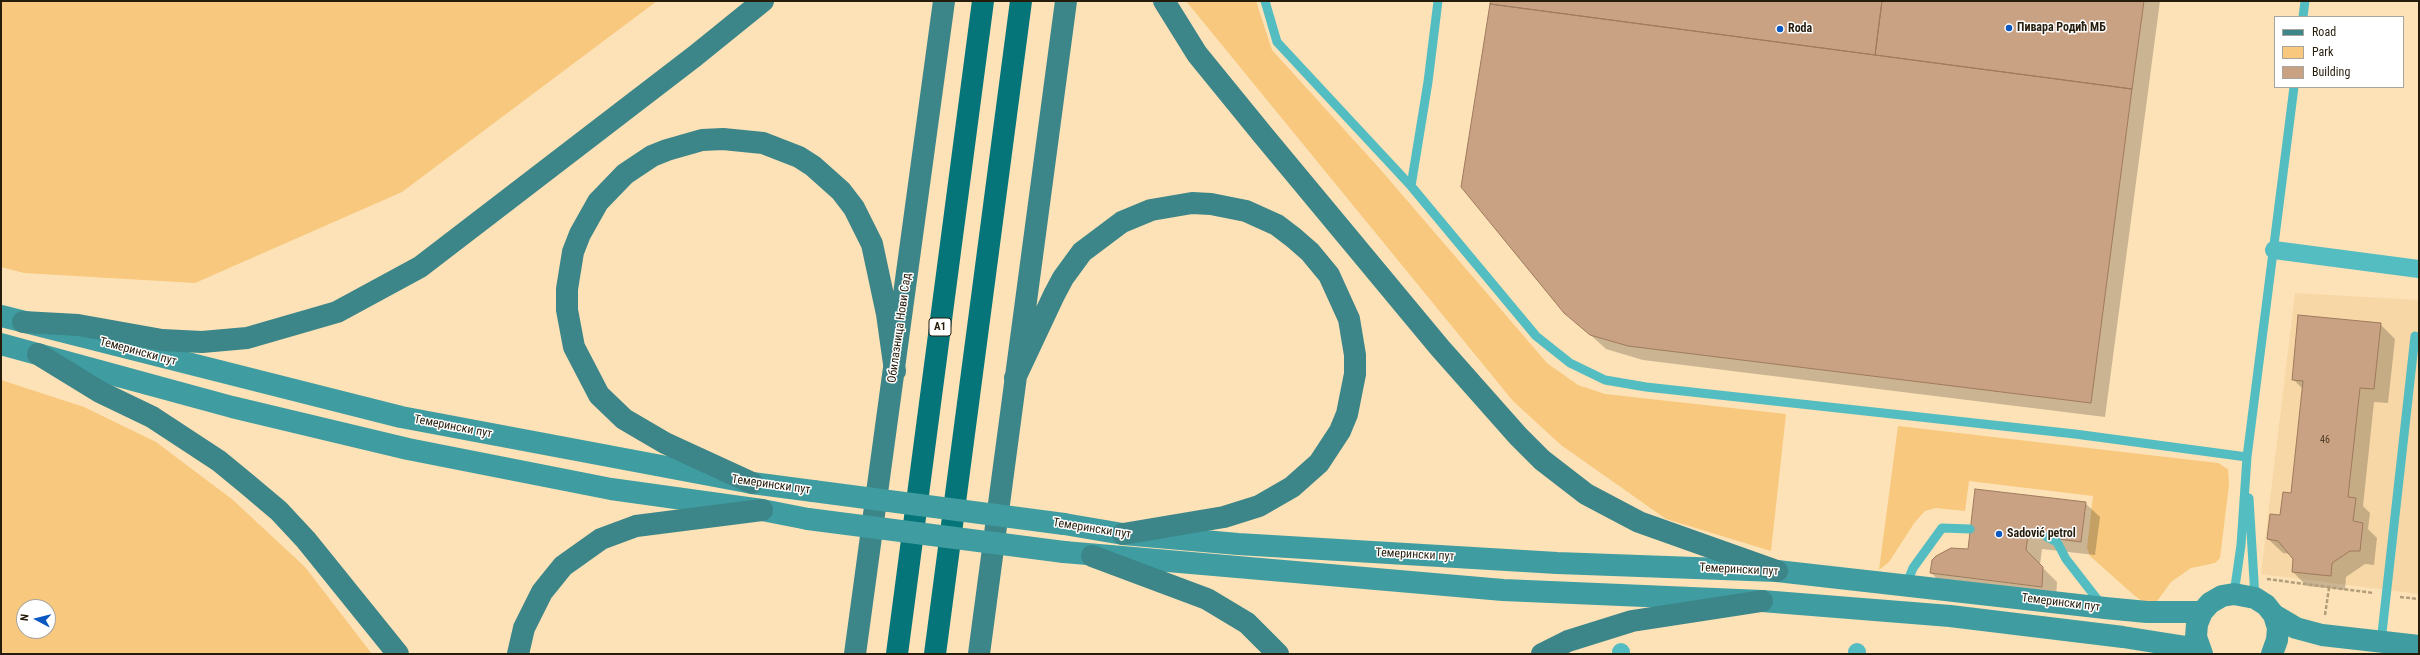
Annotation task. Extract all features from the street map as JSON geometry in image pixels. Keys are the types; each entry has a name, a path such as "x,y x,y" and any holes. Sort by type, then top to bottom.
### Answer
{"highway":[{"name":"A1","path":"898,654 983,1"},
{"path":"935,654 1022,1"}],"main road":[{"path":"23,322 78,325 162,340 202,342 247,338 337,312 420,267 695,56 763,1"},
{"name":"Обилазница Нови Сад","path":"855,649 895,371 944,1"},
{"path":"979,654 1066,1"},
{"path":"1164,1 1198,54 1268,142 1440,348 1513,431 1542,460 1586,494 1639,522 1777,572"},
{"path":"752,483 665,443 624,420 599,395 574,347 567,310 567,289 573,252 580,234 598,202 625,174 652,156 667,150 702,140 723,139 763,143 799,157 813,166 841,191 854,208 872,244 887,314 895,371"},
{"path":"1015,378 1063,278 1082,252 1122,222 1151,210 1192,203 1211,204 1246,211 1277,225 1294,238 1310,252 1329,275 1349,319 1356,355 1355,374 1347,414 1340,431 1319,463 1292,487 1258,506 1224,517 1123,534"},
{"name":"Темерински пут","path":"1,316 401,418 752,483 1064,524 1123,534 1238,544 1535,562 1777,572 2147,612 2202,612"},
{"name":"Темерински пут","path":"1,344 232,407 408,449 611,489 762,510 808,519 1092,556 1503,590 1762,601 1950,616 2123,636 2201,652"},
{"path":"38,354 100,392 152,417 219,461 247,484 278,511 306,540 398,654"},
{"path":"518,654 524,628 542,592 563,566 601,539 636,526 762,510"},
{"path":"1092,556 1217,604 1257,631 1278,654"},
{"path":"2201,652 2196,637 2197,624 2202,612 2210,603 2222,596 2234,594 2254,587 2274,615 2296,628 2322,635 2419,646"},
{"path":"1542,654 1575,638 1632,621 1762,601"},
{"path":"2272,654 2278,640 2278,628 2274,615"}],"street":[{"path":"2274,250 2419,269"}],"lane":[{"path":"1264,1 1277,42 1410,186 1536,336 1570,363 1605,380 1698,393 2075,434 2247,457"},
{"path":"1410,186 1427,89 1438,1"},
{"path":"2303,16 2305,1"},
{"path":"2234,594 2241,545 2247,457 2294,88"},
{"path":"2381,642 2415,336"},
{"path":"2247,457 2254,587"},
{"path":"1906,585 1912,568 1942,528 1970,529"},
{"path":"2047,538 2057,542 2088,590 2105,608"}],"path":[{"path":"2254,587 2374,593"},
{"path":"2397,596 2419,599"}],"shaded area":[{"path":"2295,293 2419,300 2419,594 2261,574"}],"green space":[{"path":"1,1 657,1 402,192 195,283 24,273 1,267"},
{"path":"1186,1 1256,1 1272,50 1380,169 1547,363 1578,385 1605,394 1786,414 1771,551 1666,519 1561,445 1513,401"},
{"path":"1,380 84,407 156,442 233,500 305,567 372,654 1,654"},
{"path":"1898,426 2218,463 2228,469 2229,485 2220,558 2215,563 2191,568 2171,582 2155,604 2148,605 2135,596 2090,556 2087,548 2093,496 1969,481 1965,511 1936,508 1925,511 1915,522 1889,562 1879,570"}],"building":[{"name":"Roda","path":"1491,1 1882,1 1875,55 1490,4"},
{"name":"Пивара Родић МБ","path":"1882,1 2144,1 2132,89 1875,55"},
{"path":"1490,4 2132,89 2091,403 1628,346 1590,335 1564,313 1461,187"},
{"path":"2298,315 2381,323 2374,389 2360,388 2348,497 2356,498 2353,521 2363,523 2360,551 2350,551 2332,563 2331,576 2292,572 2293,559 2278,541 2267,539 2270,514 2280,515 2283,492 2291,493 2303,381 2292,380"},
{"path":"1975,489 2086,502 2081,542 2028,535 2026,550 2043,567 2042,587 1930,573 1932,560 1936,556 1951,548 1968,549"}],"place":[{"name":"Пивара Родић МБ","path":"2009,28"},
{"name":"Roda","path":"1780,29"},
{"name":"Sadović petrol","path":"1999,534"}]}
